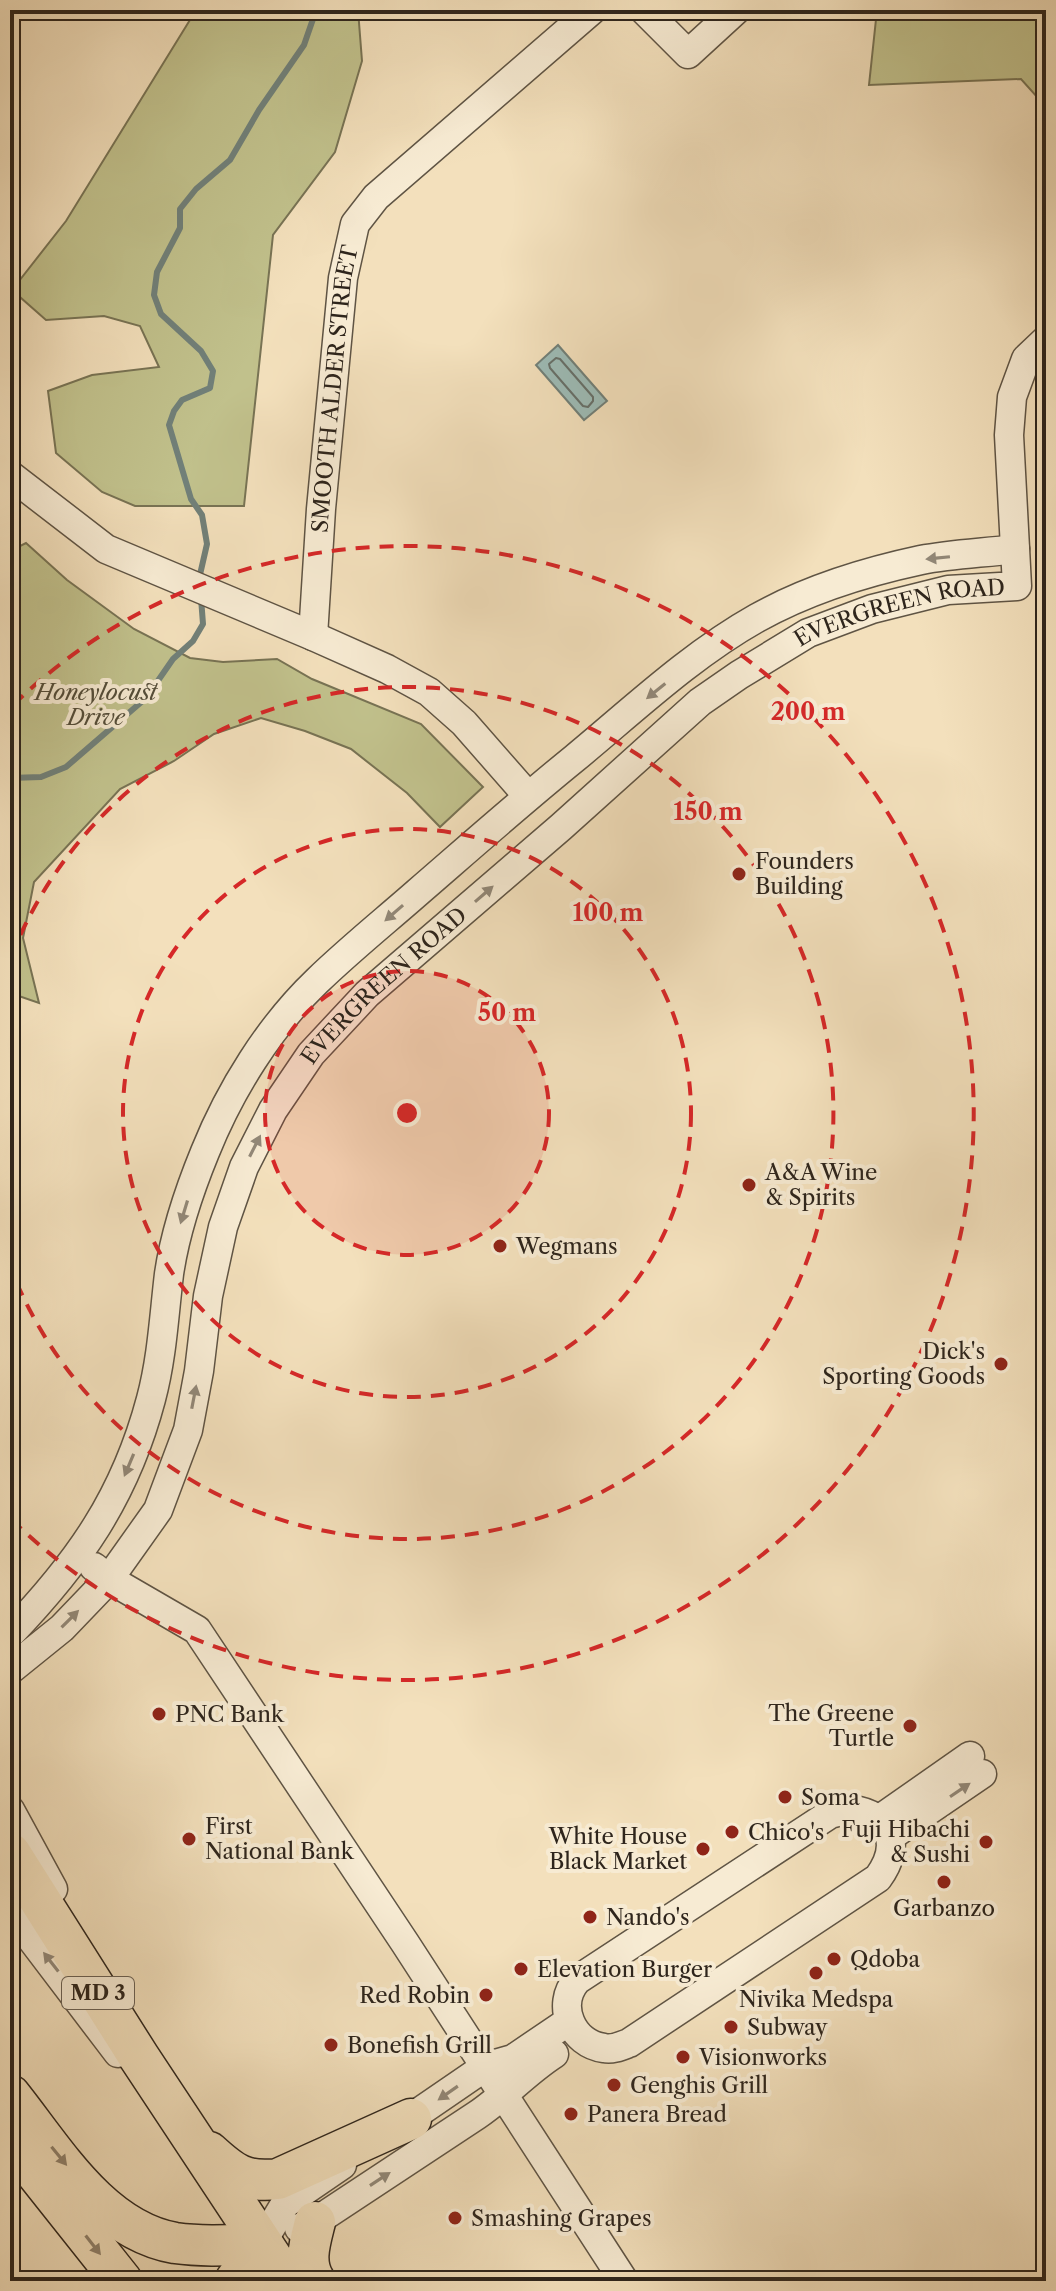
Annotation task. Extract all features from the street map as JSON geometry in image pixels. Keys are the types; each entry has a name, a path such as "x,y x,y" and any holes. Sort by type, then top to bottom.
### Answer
{"highway":[{"name":"MD 3","path":"10,1853 187,2132 287,2281"},
{"path":"10,2095 100,2205 132,2227 172,2242 206,2246 261,2244"},
{"path":"187,2132 230,2171 255,2182 278,2179 411,2119"},
{"path":"10,2140 122,2281"},
{"path":"315,2222 308,2252 310,2273 315,2281"},
{"path":"235,2281 261,2244"}],"street":[{"path":"644,10 688,54 736,10"},
{"name":"SMOOTH ALDER STREET","path":"313,636 321,509 343,278 355,224 376,197 581,13"},
{"name":"EVERGREEN ROAD","path":"10,1670 62,1628 109,1579 158,1510 188,1430 208,1296 223,1227 244,1167 273,1110 311,1054 367,994 700,702 739,675 808,633 872,609 948,590 1017,586 1009,435 1012,397 1026,359 1046,340"},
{"path":"10,475 106,549 228,598 387,669 429,692 464,723 528,796"},
{"name":"EVERGREEN ROAD","path":"10,1634 79,1556 114,1500 152,1397 170,1270 183,1214 204,1153 253,1059 315,982 528,796 695,659 758,617 837,582 923,559 1015,549"},
{"path":"79,1556 109,1579 197,1630 624,2281"},
{"path":"885,1828 976,1765"},
{"path":"850,1809 866,1811 885,1828 892,1850 888,1864 878,1878 629,2043 602,2048 575,2028 565,2005 568,1990 577,1980 830,1814 850,1809"},
{"path":"10,1810 139,2057"},
{"path":"10,1914 57,1969 105,2039 187,2132"},
{"path":"261,2244 285,2204 485,2067 513,2059 575,2028"},
{"path":"261,2244 315,2222 504,2096 575,2028"}],"green space":[{"path":"193,10 358,10 362,61 335,152 273,235 244,506 135,506 102,492 56,453 48,391 92,375 159,367 140,326 104,316 46,320 12,290 66,221 193,15"},
{"path":"877,10 1046,10 1046,107 1021,79 869,85"},
{"name":"Honeylocust Drive","path":"26,543 67,580 134,629 190,658 223,662 277,659 312,679 421,724 483,787 440,827 407,793 351,749 261,718 214,734 174,761 120,789 34,882 23,938 39,1003 10,993 10,551"}],"water":[{"path":"558,345 607,401 584,420 536,365"}],"waterway":[{"path":"199,579 207,544 202,515 191,499 169,425 182,400 210,388 213,371 201,351 161,314 154,295 157,272 180,228 180,209 196,189 230,160 259,110 304,45 313,19 312,10"},
{"path":"10,778 41,777 66,767 146,698 173,659 193,641 203,624 201,598"}],"place":[{"name":"Founders Building","path":"739,874"},
{"name":"A&A Wine & Spirits","path":"749,1185"},
{"name":"Wegmans","path":"500,1246"},
{"name":"Dick's Sporting Goods","path":"1001,1364"},
{"name":"PNC Bank","path":"159,1714"},
{"name":"The Greene Turtle","path":"910,1726"},
{"name":"Soma","path":"785,1797"},
{"name":"Chico's","path":"732,1832"},
{"name":"First National Bank","path":"189,1839"},
{"name":"Fuji Hibachi & Sushi","path":"986,1842"},
{"name":"White House Black Market","path":"703,1849"},
{"name":"Garbanzo","path":"944,1882"},
{"name":"Nando's","path":"590,1917"},
{"name":"Qdoba","path":"834,1959"},
{"name":"Elevation Burger","path":"521,1969"},
{"name":"Nivika Medspa","path":"816,1973"},
{"name":"Red Robin","path":"486,1995"},
{"name":"Subway","path":"731,2027"},
{"name":"Bonefish Grill","path":"331,2045"},
{"name":"Visionworks","path":"683,2057"},
{"name":"Genghis Grill","path":"614,2085"},
{"name":"Panera Bread","path":"571,2114"},
{"name":"Smashing Grapes","path":"455,2218"}]}
